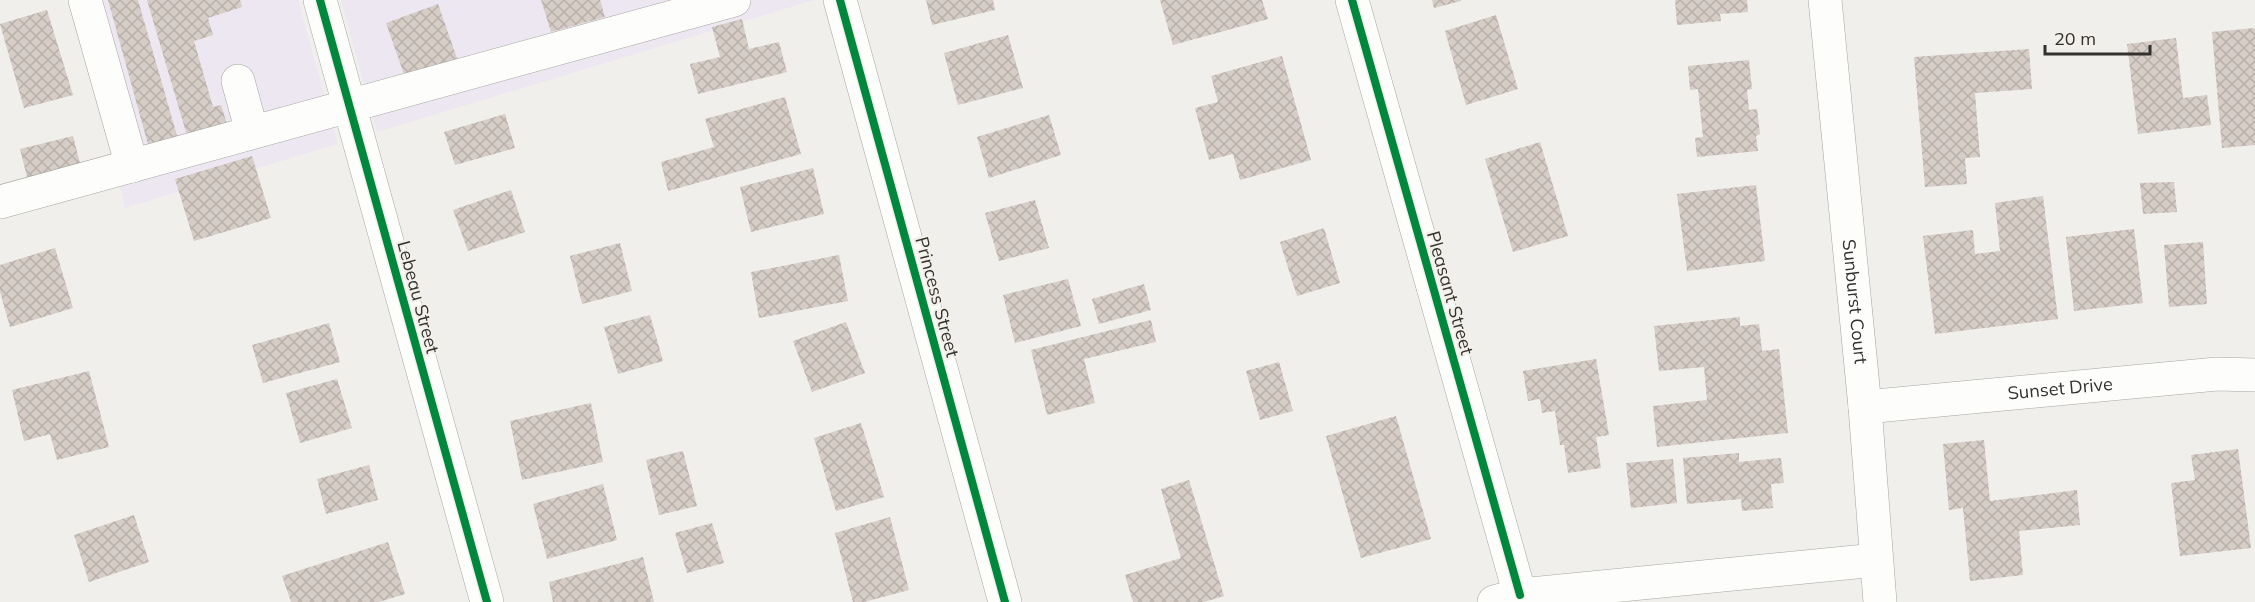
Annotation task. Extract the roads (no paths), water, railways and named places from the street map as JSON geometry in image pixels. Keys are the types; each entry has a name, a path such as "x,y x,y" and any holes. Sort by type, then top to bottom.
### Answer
{"street":[{"path":"85,0 132,166"},
{"name":"Lebeau Street","path":"320,0 487,602"},
{"path":"0,202 734,0"},
{"name":"Princess Street","path":"840,0 1005,602"},
{"name":"Pleasant Street","path":"1352,0 1507,598"},
{"name":"Sunburst Court","path":"1834,1 1880,602"},
{"path":"238,81 252,132"},
{"name":"Sunset Drive","path":"1865,407 2217,374 2255,375"},
{"path":"1507,598 1876,560"}]}
